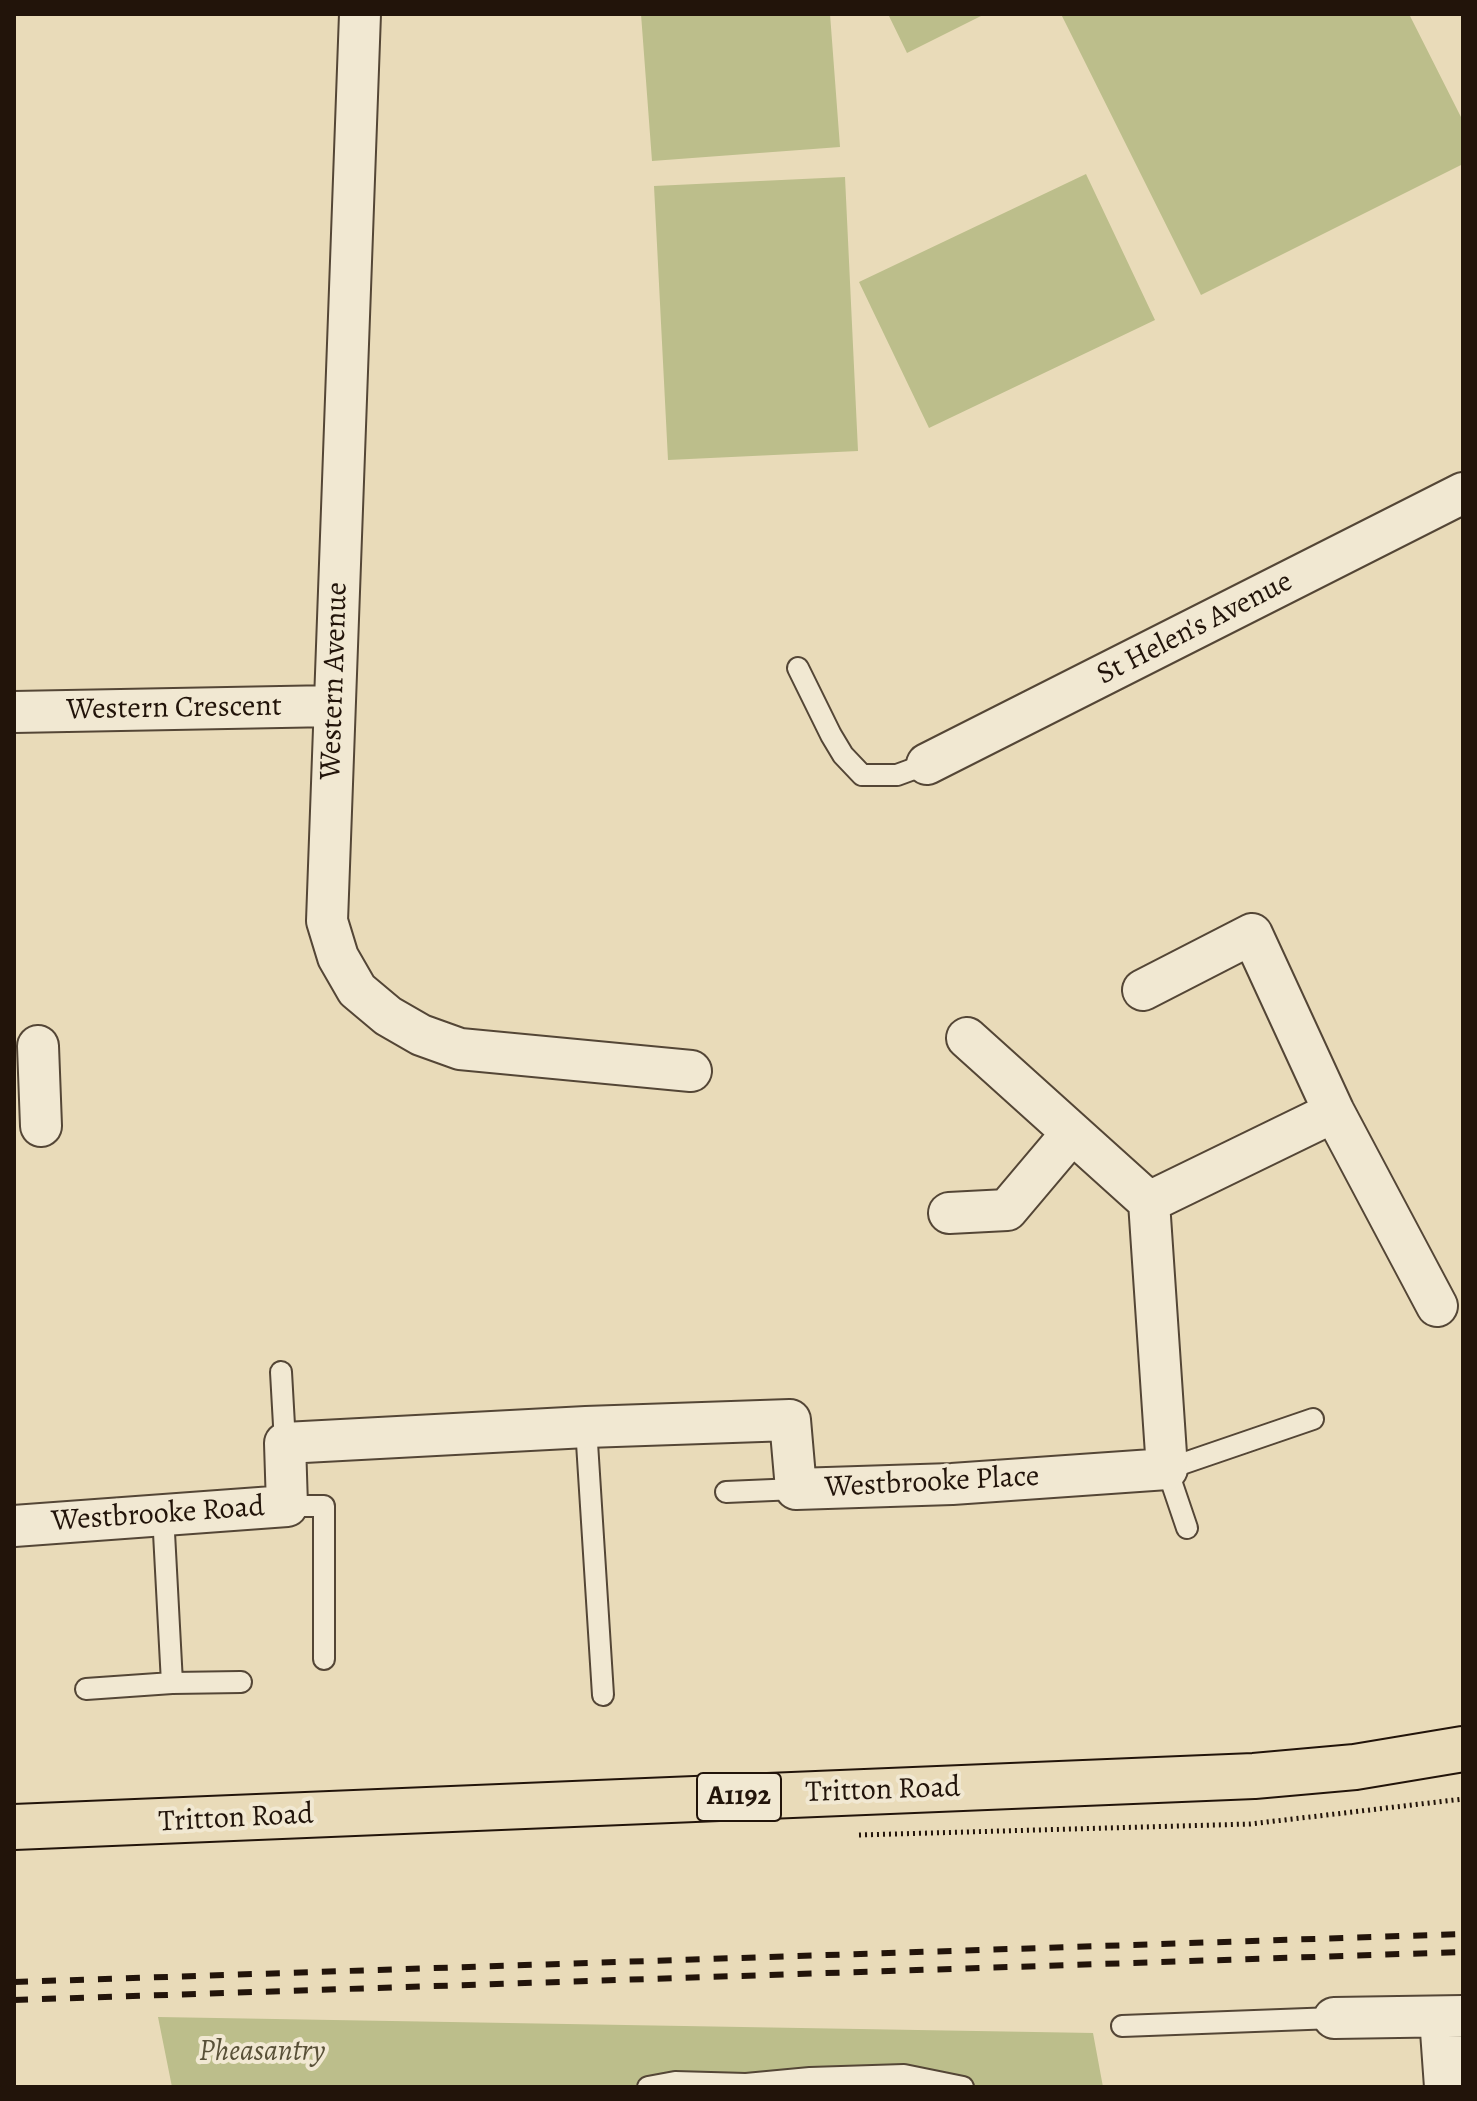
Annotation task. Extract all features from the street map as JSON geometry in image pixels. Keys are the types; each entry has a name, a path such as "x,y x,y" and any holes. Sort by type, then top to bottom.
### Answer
{"main road":[{"name":"Tritton Road","path":"14,1827 1254,1776 1355,1767 1463,1749"}],"street":[{"name":"Western Avenue","path":"360,14 327,921 338,957 357,990 388,1016 421,1035 460,1049 691,1071"},
{"name":"St Helen's Avenue","path":"927,764 1463,493"},
{"name":"Western Crescent","path":"14,712 334,706"},
{"path":"1143,990 1252,934 1334,1112 1437,1306"},
{"path":"967,1038 1149,1202 1167,1469"},
{"path":"38,1046 27,1090 41,1126"},
{"path":"1149,1202 1334,1112"},
{"path":"949,1213 1007,1210 1072,1133"},
{"name":"Westbrooke Place","path":"285,1443 790,1420 796,1489 952,1484 1167,1469"},
{"name":"Westbrooke Road","path":"14,1526 287,1506 285,1443"},
{"path":"1334,2018 1452,2017 1445,2087"}],"lane":[{"path":"798,668 831,735 843,755 862,775 897,775 927,764"},
{"path":"281,1372 285,1443"},
{"path":"1187,1528 1167,1469 1313,1419"},
{"path":"586,1427 603,1695"},
{"path":"726,1492 796,1489"},
{"path":"287,1506 324,1506 324,1659"},
{"path":"163,1514 172,1683"},
{"path":"86,1689 241,1682"},
{"path":"1122,2026 1334,2018"},
{"path":"648,2087 675,2082 746,2084 904,2075 963,2087"}],"green space":[{"path":"641,14 830,14 840,147 652,161"},
{"path":"888,14 985,14 907,53"},
{"path":"1061,14 1409,14 1463,121 1463,164 1201,295"},
{"path":"1086,174 1155,320 929,428 859,282"},
{"path":"845,177 858,451 668,460 654,186"},
{"name":"Pheasantry","path":"158,2017 1093,2033 1103,2087 172,2087"}],"railway":[{"path":"14,1982 1463,1934"},
{"path":"14,2000 1463,1952"}]}
